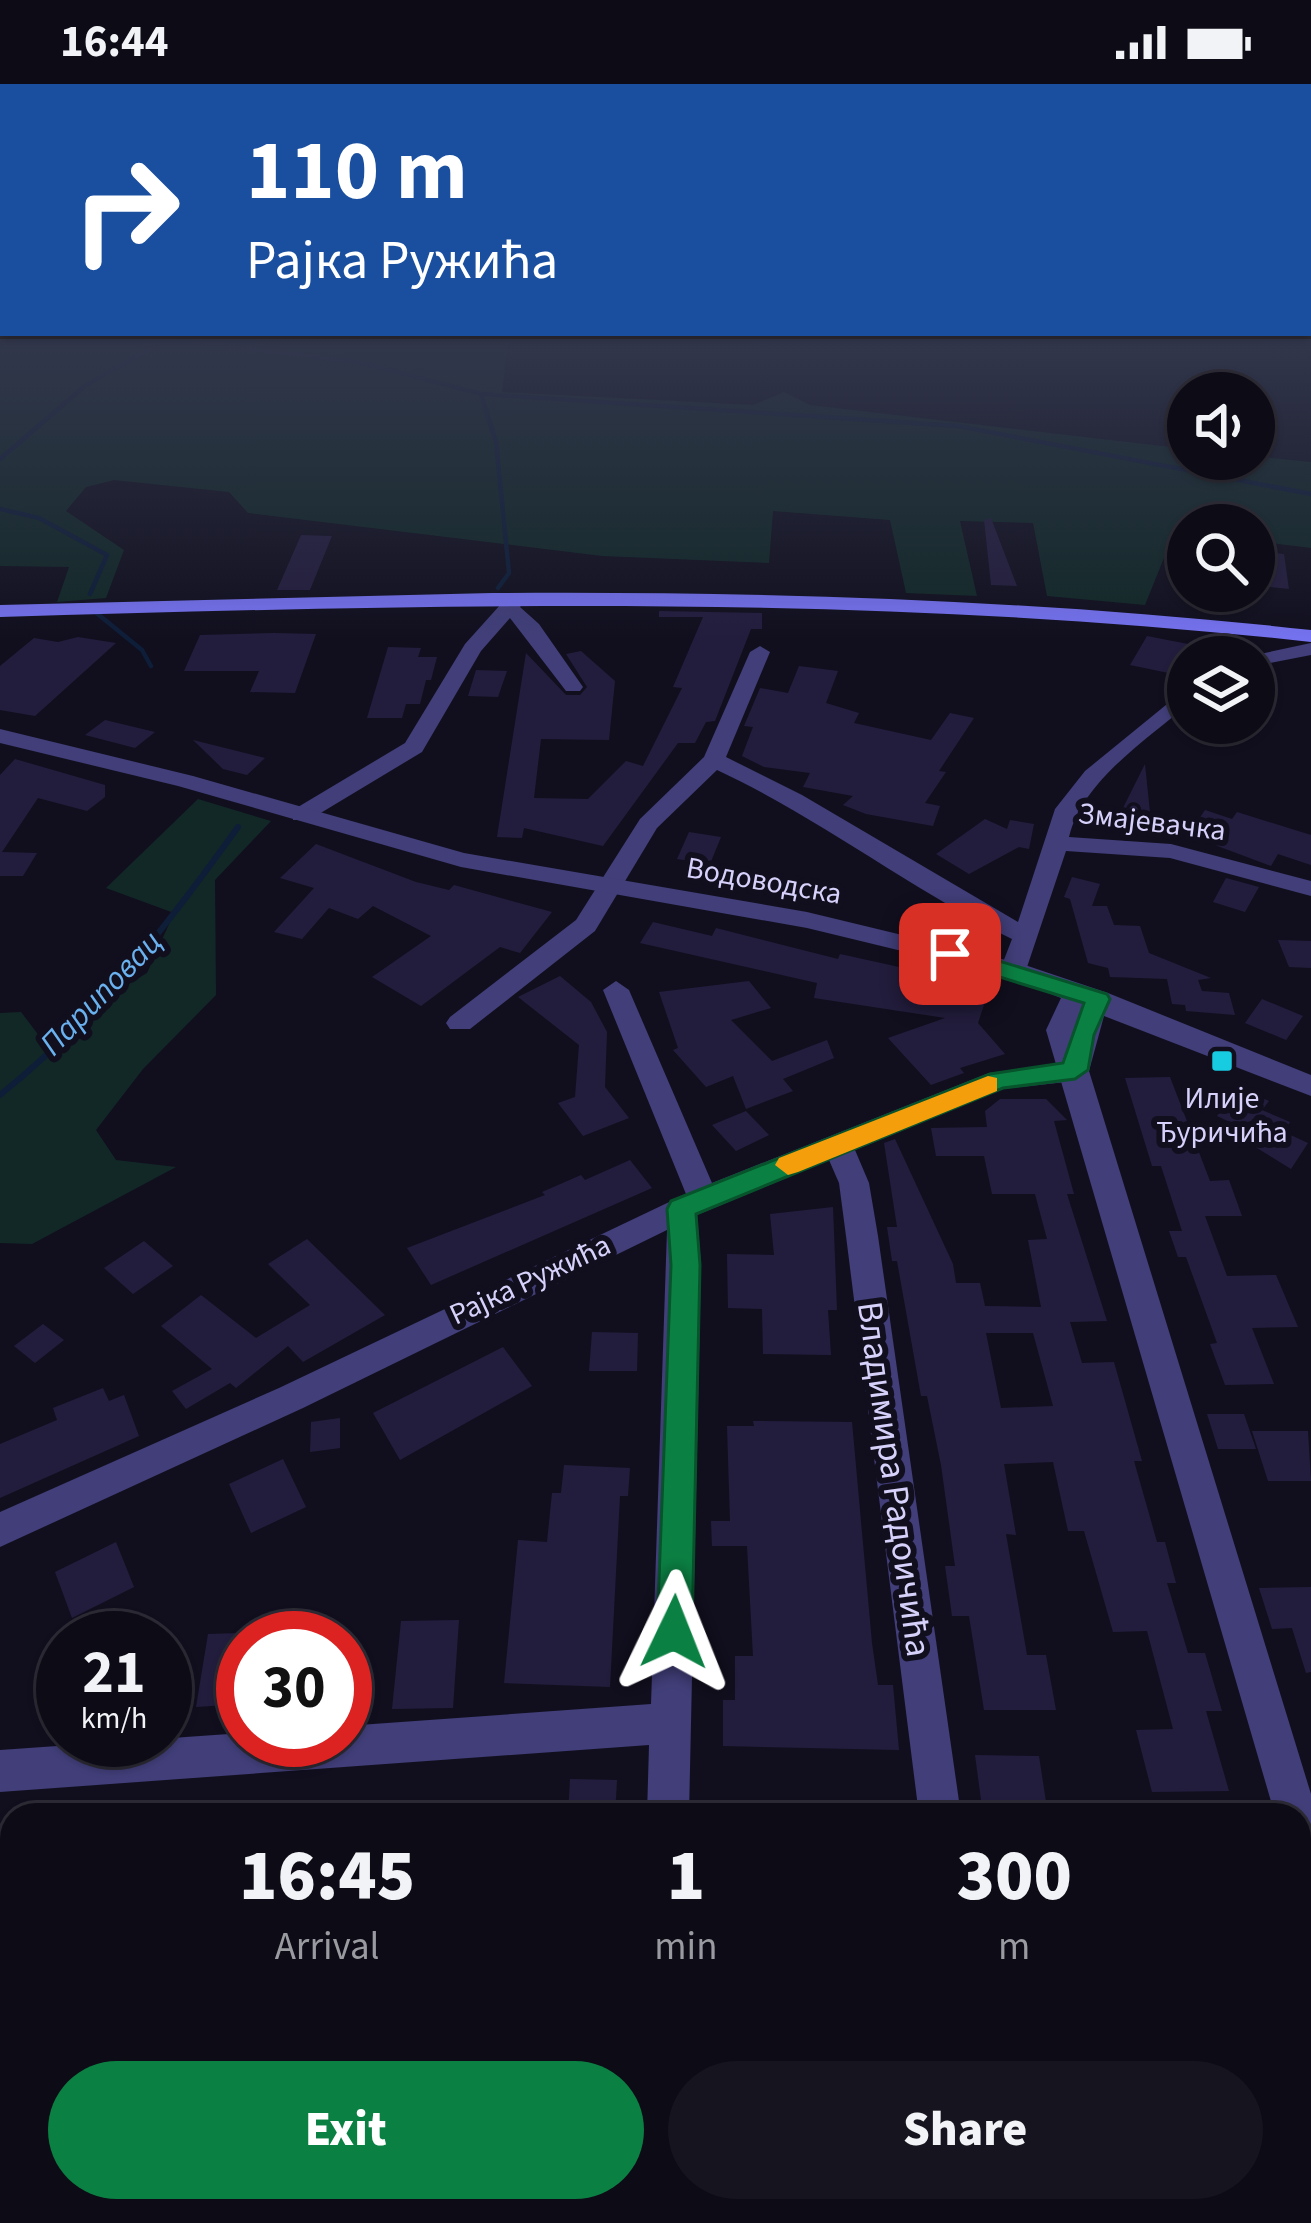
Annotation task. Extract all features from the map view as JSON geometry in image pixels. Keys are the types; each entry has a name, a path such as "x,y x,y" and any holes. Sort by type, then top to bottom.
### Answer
{"main road":[{"path":"0,610 888,601 1154,618 1311,636"}],"street":[{"path":"301,815 414,747 472,648 513,603 573,687"},
{"path":"1275,656 1311,649"},
{"path":"460,1023 582,928 648,824 714,760 760,652"},
{"path":"1013,970 1046,883 1063,814 1093,776 1167,711"},
{"name":"Водоводска","path":"3,742 301,815 439,855 807,920 1013,970 1149,1019 1311,1086"},
{"name":"Водоводска","path":"714,760 808,807 978,913 1025,934"},
{"name":"Змајевачка","path":"1054,843 1171,850 1311,889"},
{"path":"616,991 692,1204 686,1249 669,1803"},
{"path":"1087,995 1060,1030 1077,1058 1293,1803"},
{"name":"Рајка Ружића","path":"0,1530 291,1398 692,1204 999,1080 1077,1058 1116,1025 1149,1019"},
{"name":"Владимира Радоичића","path":"838,1146 854,1183 938,1803"},
{"path":"0,1771 672,1724"}],"green space":[{"path":"0,441 1118,441 1167,447 1167,480 1275,480 1275,458 1311,462 1311,548 1275,544 1275,504 1167,504 1167,550 1145,605 1047,596 1033,523 960,521 977,596 906,593 890,520 773,511 769,563 602,556 248,513 229,492 114,480 86,487 66,511 124,550 106,598 57,602 69,567 0,566"},
{"path":"198,799 271,821 215,880 216,995 143,1069 96,1130 116,1160 176,1167 32,1244 0,1243 0,1013 21,1012 40,1037 147,973 174,913 106,888"}],"building":[{"path":"991,518 1017,586 991,585 984,520"},
{"path":"301,535 332,536 310,590 277,590"},
{"path":"1275,553 1284,554 1289,589 1275,588"},
{"path":"659,611 762,613 762,629 751,629 715,721 706,722 695,743 678,743 603,846 524,828 522,838 497,837 526,653 566,695 580,695 587,687 566,654 581,651 615,681 609,740 541,739 534,798 588,799 626,761 643,766 682,688 673,687 703,617 659,617"},
{"path":"316,634 295,693 250,692 259,671 184,671 200,635"},
{"path":"1147,636 1167,640 1167,673 1130,665"},
{"path":"78,637 116,643 35,716 0,710 0,666 34,638 58,642"},
{"path":"388,647 421,648 418,657 437,657 431,680 426,680 420,704 406,704 402,718 367,718"},
{"path":"799,666 838,671 826,703 859,713 854,723 931,740 950,713 974,718 939,771 946,772 925,803 940,806 933,826 866,814 843,805 853,796 803,787 810,773 764,767 742,756 753,727 744,726 760,688 788,693"},
{"path":"476,670 507,671 498,697 468,696"},
{"path":"105,720 155,732 135,748 85,735"},
{"path":"193,740 265,758 247,775 223,769"},
{"path":"15,759 105,785 105,797 87,811 38,798 2,852 37,853 23,876 0,876 0,775"},
{"path":"1145,764 1152,832 1113,828"},
{"path":"1205,810 1232,819 1237,812 1311,835 1311,865 1278,854 1271,866 1188,835"},
{"path":"985,819 1007,829 1010,820 1034,824 1029,849 1019,847 969,874 936,854"},
{"path":"689,832 721,837 710,864 677,859"},
{"path":"316,844 416,882 449,890 454,885 552,912 520,953 500,947 421,1006 372,977 431,936 373,906 358,919 329,908 302,939 274,932 314,888 280,878"},
{"path":"1072,877 1100,884 1092,906 1107,906 1114,925 1140,926 1149,953 1211,978 1198,980 1202,991 1229,993 1235,1015 1186,1011 1185,1005 1172,1004 1167,979 1110,977 1108,968 1088,963 1070,899 1064,897"},
{"path":"1226,878 1259,887 1245,912 1213,902"},
{"path":"653,922 712,936 716,928 838,959 840,954 990,987 978,1023 1005,1054 960,1068 964,1073 931,1085 888,1038 945,1018 814,998 817,983 640,943"},
{"path":"1278,940 1311,941 1311,968 1289,967"},
{"path":"560,976 591,1002 607,1032 605,1087 629,1118 583,1136 558,1103 575,1097 579,1045 518,997"},
{"path":"749,981 771,1008 731,1020 772,1061 827,1040 834,1058 783,1079 793,1091 746,1109 733,1076 706,1087 673,1050 678,1048 659,992"},
{"path":"1262,999 1303,1016 1286,1040 1245,1023"},
{"path":"1170,1077 1210,1181 1229,1180 1242,1216 1205,1216 1227,1276 1276,1275 1298,1327 1252,1328 1274,1384 1225,1385 1210,1344 1217,1343 1186,1257 1178,1257 1169,1231 1182,1231 1161,1166 1152,1166 1125,1078"},
{"path":"1238,1087 1269,1101 1262,1110 1290,1122 1284,1132 1308,1143 1291,1169 1241,1138 1247,1130 1217,1116"},
{"path":"1000,1099 1046,1099 1067,1120 1054,1121 1074,1194 1067,1194 1107,1321 1070,1322 1082,1363 1114,1362 1142,1461 1134,1461 1157,1542 1165,1542 1176,1583 1167,1583 1188,1653 1205,1653 1222,1711 1206,1711 1229,1791 1152,1792 1136,1730 1173,1729 1147,1631 1113,1632 1084,1531 1068,1531 1053,1462 1004,1464 1016,1535 1006,1534 1027,1655 1046,1655 1056,1710 984,1710 969,1616 952,1616 945,1566 955,1566 941,1465 927,1396 921,1396 897,1261 892,1261 887,1227 897,1227 884,1143 895,1139 953,1264 956,1283 980,1283 985,1306 1041,1307 1028,1240 1047,1239 1035,1194 992,1194 984,1156 936,1156 931,1128 987,1127 985,1111","holes":["986,1333 1033,1333 1053,1406 1001,1408"]},
{"path":"746,1111 769,1135 736,1151 712,1125"},
{"path":"630,1160 652,1188 431,1285 407,1248 545,1195 542,1192 581,1175 585,1180"},
{"path":"833,1207 837,1310 828,1310 831,1355 763,1354 762,1309 728,1308 727,1254 774,1255 770,1214"},
{"path":"307,1239 385,1315 303,1362 288,1346 236,1388 230,1383 186,1409 172,1391 212,1369 161,1326 201,1295 256,1338 310,1305 268,1264"},
{"path":"144,1241 173,1266 133,1294 104,1268"},
{"path":"43,1324 64,1340 35,1363 14,1346"},
{"path":"592,1332 638,1333 637,1371 589,1371"},
{"path":"503,1347 532,1386 400,1460 373,1413"},
{"path":"103,1388 109,1401 124,1395 139,1436 0,1498 0,1444 57,1420 53,1408"},
{"path":"1207,1414 1244,1414 1256,1449 1218,1449"},
{"path":"340,1418 340,1448 310,1452 311,1422"},
{"path":"753,1421 852,1422 878,1685 893,1685 899,1750 723,1746 723,1700 735,1700 735,1656 753,1656 747,1546 712,1546 711,1521 730,1521 727,1426 754,1426"},
{"path":"1252,1431 1308,1431 1311,1481 1268,1481"},
{"path":"283,1459 306,1507 251,1533 229,1484"},
{"path":"564,1465 630,1468 628,1496 620,1496 610,1687 504,1683 518,1540 547,1542 552,1493 561,1493"},
{"path":"116,1542 134,1587 86,1611 69,1611 55,1572"},
{"path":"1311,1587 1311,1672 1306,1673 1292,1628 1272,1629 1259,1588"},
{"path":"459,1620 453,1708 392,1709 401,1621"},
{"path":"208,1634 216,1634 216,1706 196,1707"},
{"path":"975,1755 1039,1756 1046,1802 981,1800"},
{"path":"570,1779 617,1780 616,1803 569,1803"}],"waterway":[{"path":"0,459 21,441"},
{"name":"Париповац","path":"496,441 509,573 498,588"},
{"path":"1035,441 1311,494"},
{"path":"0,509 39,518 107,555 90,594"},
{"path":"94,611 142,650 151,666"},
{"name":"Париповац","path":"0,1095 99,1002 238,827"}],"slow traffic":[{"path":"788,1165 988,1085"}],"place":[{"name":"Илије Ђуричића","path":"1222,1061"}],"route":[{"path":"674,1632 685,1265 681,1209 999,1080 1075,1070 1082,1035 1098,999 950,954"}]}
